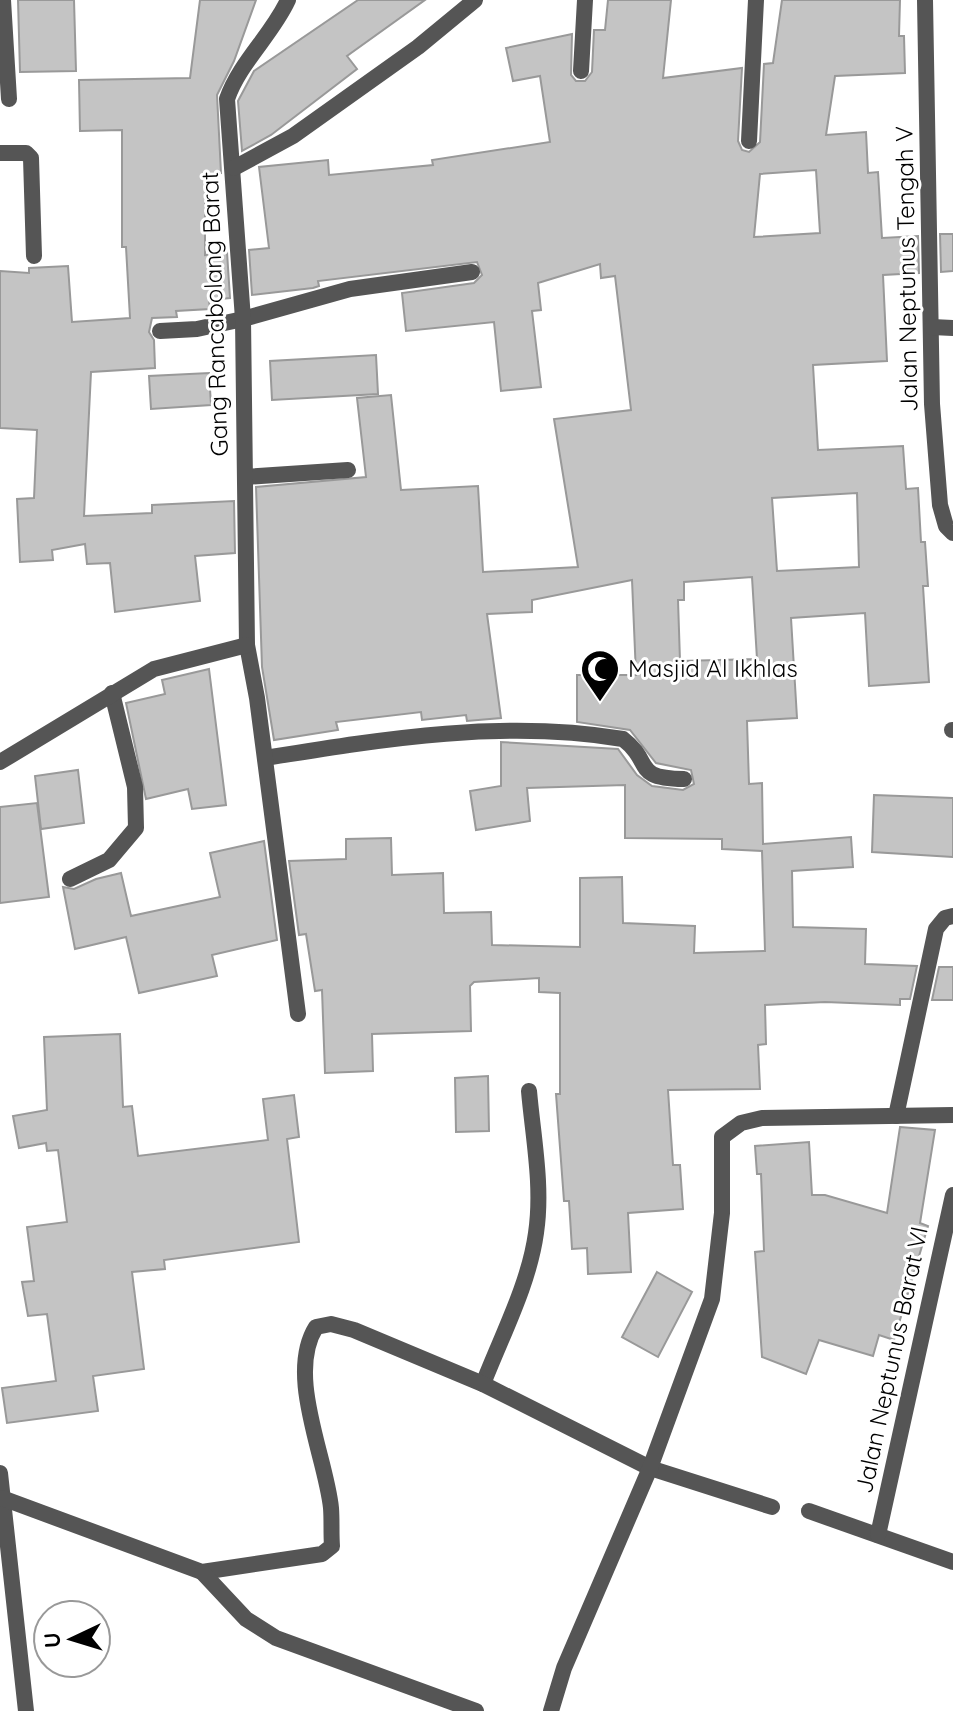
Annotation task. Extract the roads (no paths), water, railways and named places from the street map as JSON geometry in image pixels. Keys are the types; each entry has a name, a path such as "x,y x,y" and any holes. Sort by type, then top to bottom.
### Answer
{"street":[{"path":"3,0 9,99"},
{"name":"Gang Rancabolang Barat","path":"288,0 279,21 233,83 227,99 243,319 247,645 298,1014"},
{"path":"234,168 293,136 418,47 475,0"},
{"path":"581,71 585,0"},
{"path":"749,141 756,0"},
{"name":"Jalan Neptunus Tengah V","path":"925,0 932,404 940,505 946,526 953,533"},
{"path":"0,153 26,153 31,158 34,256"},
{"path":"160,331 197,329 243,319 350,289 472,272"},
{"path":"932,327 953,328"},
{"path":"245,477 348,470"},
{"path":"0,762 154,669 247,645"},
{"path":"70,879 109,860 136,828 135,787 112,693"},
{"path":"265,758 384,739 516,729 623,739 647,773 661,778 684,779"},
{"path":"896,1116 936,929 945,918 953,916"},
{"path":"483,1384 529,1265 536,1235 539,1204 529,1091"},
{"path":"551,1711 564,1668 650,1468 712,1299 722,1213 719,1152 722,1137 741,1123 762,1118 953,1115"},
{"name":"Jalan Neptunus Barat VI","path":"878,1535 953,1195"},
{"path":"202,1572 322,1554 332,1546 331,1507 308,1393 305,1358 308,1339 316,1327 331,1324 354,1330 483,1384 650,1468 772,1507"},
{"path":"0,1473 26,1711"},
{"path":"2,1498 202,1572 246,1619 276,1638 476,1711"},
{"path":"809,1511 953,1562"}],"place":[{"name":"Masjid Al Ikhlas","path":"600,703"}]}
